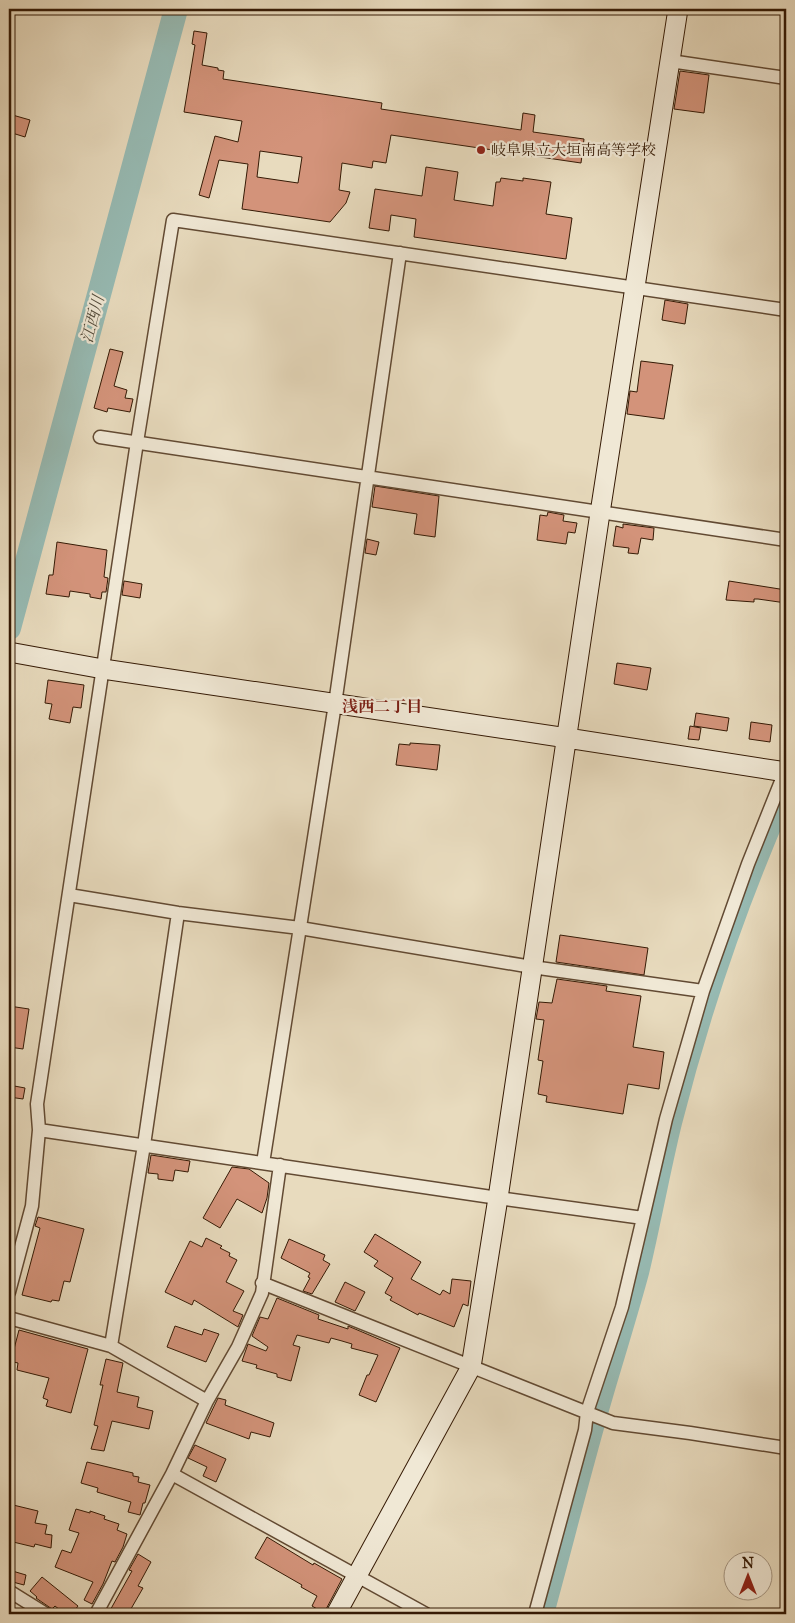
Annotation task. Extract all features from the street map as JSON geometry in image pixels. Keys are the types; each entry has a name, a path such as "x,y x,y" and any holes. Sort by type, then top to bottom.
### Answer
{"street":[{"path":"336,1614 471,1367 678,9"},
{"path":"670,61 786,78"},
{"path":"9,1292 32,1206 39,1130 37,1104 137,442 173,220 786,310"},
{"path":"263,1163 335,704 400,253"},
{"path":"100,437 786,540"},
{"path":"12,652 103,670 786,771 748,864 703,991 666,1118 622,1307 587,1412 585,1430 535,1614"},
{"path":"69,895 178,913 300,928 532,967 703,991"},
{"path":"111,1346 144,1145 178,913"},
{"path":"39,1130 643,1218"},
{"path":"96,1614 172,1474 207,1401 238,1347 262,1293 280,1165"},
{"path":"262,1283 613,1423 690,1432 786,1448"},
{"path":"9,1318 111,1346 207,1401"},
{"path":"172,1474 426,1614"},
{"path":"9,1590 46,1614"}],"building":[{"path":"194,31 207,33 202,65 224,71 223,79 382,103 381,109 521,130 523,113 535,115 533,132 584,139 581,163 391,135 386,163 373,161 372,168 342,163 339,190 350,192 346,203 330,222 242,209 248,164 219,160 209,198 199,195 215,136 238,142 242,121 184,112 195,45 192,44","holes":["260,151 302,157 298,183 257,177"]},
{"path":"680,71 709,75 704,113 674,109"},
{"path":"9,114 30,120 25,137 9,132"},
{"path":"426,167 458,172 454,200 493,206 496,182 500,182 501,178 523,181 523,178 551,182 546,214 572,218 566,259 414,237 416,219 391,215 389,231 369,228 375,189 422,196"},
{"path":"665,300 688,304 685,324 662,320"},
{"path":"110,349 123,352 114,386 127,390 125,398 133,399 130,412 108,408 107,412 94,408"},
{"path":"641,361 673,365 664,419 627,414 630,391 637,392"},
{"path":"375,486 439,496 435,537 414,534 417,514 372,507"},
{"path":"548,512 564,515 563,521 577,523 575,533 568,532 566,544 537,540 540,515 547,516"},
{"path":"623,524 654,528 653,540 641,538 638,554 628,553 629,548 613,546 616,526 623,528"},
{"path":"367,539 379,542 376,555 365,553"},
{"path":"57,542 107,550 104,577 108,578 106,592 102,592 101,599 90,597 90,594 70,591 69,597 46,594 49,575 53,575"},
{"path":"124,581 142,584 140,598 122,595"},
{"path":"729,581 786,590 786,603 758,599 754,599 754,602 726,600"},
{"path":"617,663 651,668 647,690 614,684"},
{"path":"48,680 84,685 81,708 73,707 70,723 49,719 52,704 45,703"},
{"path":"696,713 729,718 727,731 694,726"},
{"path":"751,722 772,725 770,742 749,739"},
{"path":"690,726 701,728 699,740 688,739"},
{"path":"410,743 440,745 437,770 396,765 399,744 410,745"},
{"path":"560,935 648,948 644,975 556,962"},
{"path":"557,979 607,986 606,991 641,996 633,1047 664,1052 659,1089 628,1084 623,1114 546,1102 547,1096 538,1094 543,1061 538,1060 544,1020 536,1019 539,1002 552,1003"},
{"path":"9,1006 29,1009 23,1049 9,1047"},
{"path":"9,1085 25,1088 23,1099 9,1097"},
{"path":"151,1155 190,1161 188,1172 175,1170 173,1181 158,1179 158,1174 148,1173"},
{"path":"232,1167 249,1169 269,1183 267,1198 262,1213 237,1199 220,1228 203,1218"},
{"path":"38,1217 84,1229 70,1282 64,1281 59,1301 52,1300 51,1302 22,1295 40,1228 35,1226"},
{"path":"375,1234 421,1262 411,1279 440,1295 443,1290 450,1294 452,1279 471,1281 468,1306 463,1304 454,1327 419,1313 418,1315 390,1300 392,1297 385,1293 393,1278 374,1266 378,1261 364,1252"},
{"path":"206,1238 222,1246 220,1248 230,1253 229,1256 237,1260 226,1282 244,1291 233,1311 243,1315 238,1327 194,1300 192,1305 165,1292 190,1241 202,1247"},
{"path":"289,1239 325,1255 323,1260 330,1264 312,1294 303,1291 310,1278 308,1277 310,1273 281,1258"},
{"path":"345,1282 365,1292 355,1311 335,1302"},
{"path":"277,1298 319,1315 318,1319 348,1329 348,1326 400,1348 376,1402 359,1395 378,1355 351,1348 352,1344 331,1338 329,1343 297,1335 293,1345 300,1347 291,1381 277,1377 277,1374 256,1368 257,1365 242,1361 248,1344 266,1351 268,1347 252,1336 260,1317 268,1319"},
{"path":"175,1326 202,1335 204,1329 219,1334 206,1362 167,1347"},
{"path":"19,1330 88,1349 71,1413 46,1406 48,1400 43,1398 49,1378 17,1370 18,1363 9,1361 9,1347 14,1349"},
{"path":"106,1359 123,1363 117,1392 139,1397 137,1407 153,1411 149,1429 112,1421 104,1451 91,1449 98,1426 94,1425 103,1385 100,1385"},
{"path":"218,1398 226,1400 225,1405 274,1423 270,1437 251,1432 249,1439 206,1423"},
{"path":"195,1445 226,1459 216,1482 203,1476 207,1467 188,1458"},
{"path":"87,1462 133,1473 133,1476 139,1477 138,1482 150,1485 140,1515 128,1512 131,1502 97,1492 98,1488 81,1483"},
{"path":"9,1504 38,1511 35,1523 47,1525 45,1534 52,1535 51,1548 35,1544 34,1547 9,1541"},
{"path":"76,1509 105,1516 104,1519 119,1524 117,1530 127,1534 123,1547 115,1562 112,1561 103,1584 92,1604 84,1600 93,1582 55,1567 62,1550 71,1553 79,1533 69,1530"},
{"path":"267,1537 313,1565 314,1563 342,1579 324,1613 312,1606 317,1596 301,1587 302,1585 255,1558"},
{"path":"138,1554 151,1562 138,1586 143,1588 128,1614 108,1614 132,1571 129,1570"},
{"path":"9,1570 26,1575 24,1585 9,1581"},
{"path":"42,1577 78,1606 72,1614 65,1614 55,1606 52,1609 36,1598 30,1591"}],"waterway":[{"name":"江西川","path":"9,628 176,9"},
{"path":"547,1614 598,1423 642,1273 675,1123 710,1000 753,879 786,800"}],"place":[{"name":"岐阜県立大垣南高等学校","path":"481,150"}],"district":[{"name":"浅西二丁目","path":"382,706"}]}
